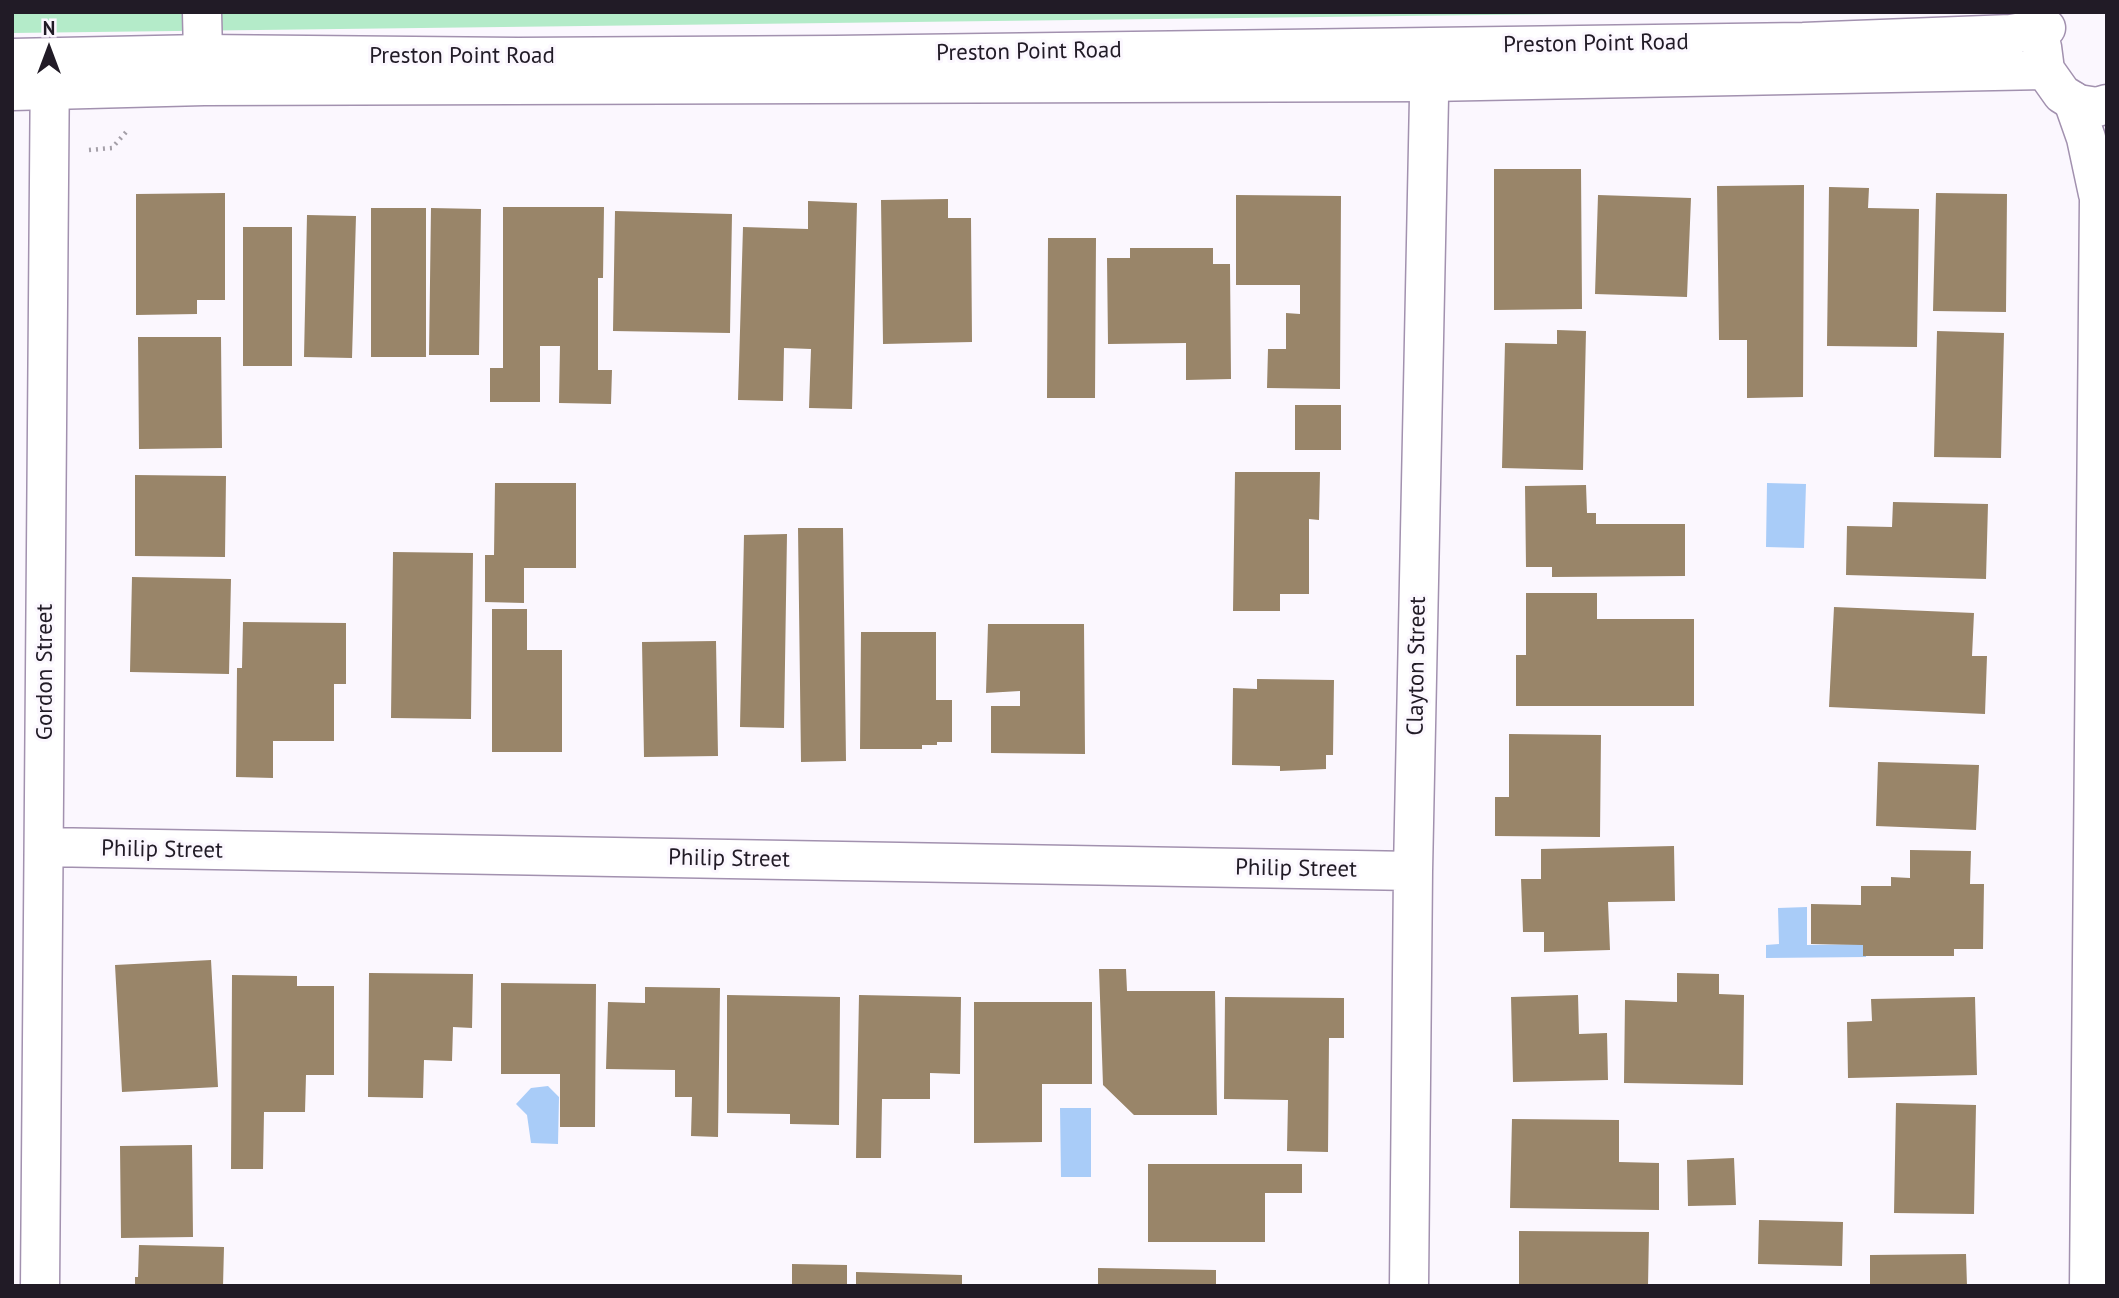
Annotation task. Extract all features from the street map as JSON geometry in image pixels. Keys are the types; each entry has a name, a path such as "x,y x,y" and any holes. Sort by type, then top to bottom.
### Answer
{"street":[{"path":"202,12 203,54"},
{"path":"2053,20 2041,51 2045,71 2062,94 2090,102 2086,138 2103,181 2089,1286"},
{"name":"Preston Point Road","path":"12,58 37,80 217,86 1429,64 1803,42 2011,34 2053,20"},
{"name":"Preston Point Road","path":"37,80 203,54 2045,71"},
{"name":"Clayton Street","path":"1409,1286 1413,872 1429,64"},
{"name":"Gordon Street","path":"37,80 44,848 28,1031 40,1286"},
{"name":"Philip Street","path":"44,848 1413,872"}],"green space":[{"path":"12,12 1730,12 12,33"}],"water":[{"path":"1767,483 1806,484 1804,548 1766,547"},
{"path":"1807,907 1807,945 1866,944 1866,957 1766,958 1766,945 1779,944 1778,908"},
{"path":"548,1086 559,1097 558,1144 531,1143 527,1115 516,1104 531,1088"},
{"path":"1060,1108 1091,1108 1091,1177 1061,1177"}],"building":[{"path":"1494,169 1581,169 1582,309 1494,310"},
{"path":"1804,185 1803,397 1747,398 1747,340 1719,340 1717,186"},
{"path":"1829,187 1869,188 1868,208 1919,209 1917,347 1827,346"},
{"path":"225,193 225,300 197,300 197,314 136,315 136,194"},
{"path":"1936,193 2007,194 2006,312 1933,311"},
{"path":"1236,195 1341,196 1340,389 1267,388 1268,349 1286,349 1286,313 1300,314 1300,285 1236,285"},
{"path":"1598,195 1691,198 1687,297 1595,294"},
{"path":"948,199 948,218 971,218 972,342 883,344 881,200"},
{"path":"808,201 857,203 852,409 809,408 811,349 784,348 783,401 738,400 743,227 808,229"},
{"path":"503,207 604,207 603,278 598,278 598,370 612,370 611,404 559,403 560,346 540,346 540,402 490,402 490,368 503,368"},
{"path":"371,208 426,208 426,357 371,357"},
{"path":"431,208 481,209 479,355 429,355"},
{"path":"615,211 732,214 730,333 613,331"},
{"path":"307,215 356,216 352,358 304,357"},
{"path":"243,227 292,227 292,366 243,366"},
{"path":"1048,238 1096,238 1095,398 1047,398"},
{"path":"1130,248 1213,248 1213,264 1230,264 1231,379 1186,380 1186,343 1108,344 1107,258 1130,258"},
{"path":"1557,330 1586,331 1583,470 1502,468 1505,343 1557,344"},
{"path":"1937,331 2004,333 2001,458 1934,457"},
{"path":"138,337 221,337 222,448 139,449"},
{"path":"1295,405 1341,405 1341,450 1295,450"},
{"path":"1235,472 1320,472 1319,520 1309,519 1309,594 1280,594 1280,611 1233,611"},
{"path":"135,475 226,476 225,557 135,556"},
{"path":"495,483 576,483 576,568 524,568 524,603 485,602 485,555 494,555"},
{"path":"1586,485 1587,513 1596,513 1596,524 1685,524 1685,576 1552,577 1552,567 1526,567 1525,486"},
{"path":"1893,502 1988,504 1986,579 1846,575 1847,526 1892,527"},
{"path":"798,528 843,528 846,761 801,762"},
{"path":"787,534 784,728 740,727 744,535"},
{"path":"393,552 473,553 471,719 391,718"},
{"path":"132,577 231,579 229,674 130,672"},
{"path":"1526,593 1597,593 1597,619 1694,619 1694,706 1516,706 1516,655 1526,655"},
{"path":"1834,607 1974,613 1972,656 1987,656 1985,714 1829,707"},
{"path":"492,609 527,609 527,650 562,650 562,752 492,752"},
{"path":"243,622 346,623 346,684 334,684 334,741 273,741 273,778 236,777 237,668 242,668"},
{"path":"988,624 1084,624 1085,754 991,753 991,706 1020,706 1020,691 986,693"},
{"path":"861,632 936,632 936,700 952,700 952,742 922,745 922,749 860,749"},
{"path":"716,641 718,756 644,757 642,642"},
{"path":"1257,679 1334,680 1333,755 1326,755 1326,769 1280,771 1280,766 1232,765 1233,688 1257,689"},
{"path":"1509,734 1601,735 1600,837 1495,836 1495,797 1509,797"},
{"path":"1878,762 1979,765 1976,830 1876,826"},
{"path":"1674,846 1675,901 1608,902 1610,950 1544,952 1544,932 1523,932 1521,879 1541,879 1541,849"},
{"path":"1910,850 1971,851 1970,884 1984,884 1983,949 1954,949 1954,956 1863,956 1863,945 1811,944 1811,904 1861,905 1861,886 1891,886 1891,877 1910,878"},
{"path":"211,960 218,1087 122,1092 115,965"},
{"path":"1099,969 1126,969 1127,991 1215,991 1217,1115 1134,1115 1103,1085"},
{"path":"369,973 473,974 472,1028 453,1027 452,1061 424,1060 423,1098 368,1097"},
{"path":"1677,973 1719,974 1719,994 1744,995 1743,1085 1624,1083 1625,1000 1677,1002"},
{"path":"232,975 297,976 297,986 334,986 334,1075 306,1075 305,1112 264,1112 263,1169 231,1169"},
{"path":"501,983 596,984 595,1127 560,1127 560,1074 501,1074"},
{"path":"645,987 720,988 718,1137 691,1136 692,1097 675,1097 675,1070 606,1069 608,1002 645,1003"},
{"path":"727,995 840,997 839,1125 790,1124 790,1114 727,1113"},
{"path":"859,995 961,997 960,1074 930,1073 930,1099 882,1099 881,1158 856,1158"},
{"path":"1578,995 1579,1034 1607,1033 1608,1080 1513,1082 1511,997"},
{"path":"1225,997 1344,998 1344,1038 1329,1038 1328,1152 1287,1151 1288,1100 1224,1099"},
{"path":"1975,997 1977,1075 1848,1078 1847,1022 1872,1021 1871,999"},
{"path":"974,1002 1092,1002 1092,1084 1042,1084 1042,1142 974,1143"},
{"path":"1896,1103 1976,1105 1974,1214 1894,1213"},
{"path":"1512,1119 1619,1120 1619,1162 1659,1163 1659,1210 1510,1208"},
{"path":"192,1145 193,1237 121,1238 120,1146"},
{"path":"1734,1158 1736,1205 1688,1206 1687,1160"},
{"path":"1148,1164 1302,1164 1302,1193 1265,1193 1265,1242 1148,1242"},
{"path":"1759,1220 1843,1222 1842,1266 1758,1264"},
{"path":"1519,1231 1649,1232 1648,1286 1519,1286"},
{"path":"139,1245 224,1247 223,1286 135,1286 135,1277 138,1277"},
{"path":"1966,1254 1967,1286 1870,1286 1870,1255"},
{"path":"792,1264 847,1265 847,1286 792,1286"},
{"path":"1098,1268 1216,1270 1216,1286 1098,1286"},
{"path":"856,1272 962,1275 962,1286 856,1286"}]}
